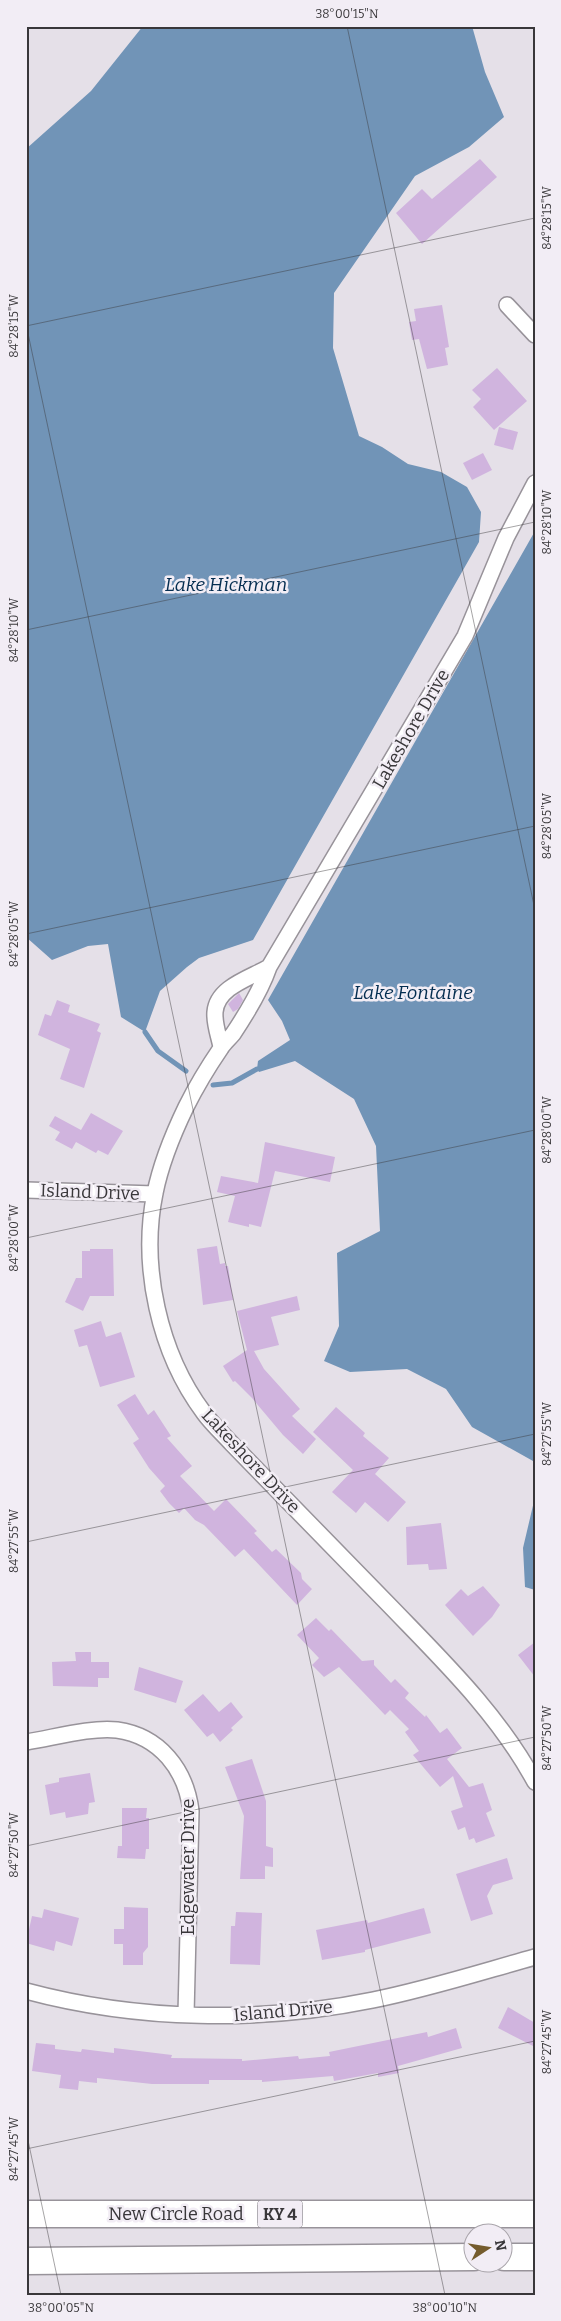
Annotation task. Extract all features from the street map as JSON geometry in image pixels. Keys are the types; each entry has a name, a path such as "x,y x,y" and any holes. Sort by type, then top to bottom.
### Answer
{"highway":[{"name":"New Circle Road","path":"26,2214 535,2214"},
{"path":"26,2261 464,2257"},
{"path":"514,2257 535,2257"}],"street":[{"path":"507,305 535,335"},
{"name":"Lakeshore Drive","path":"535,483 506,538 465,636 269,967 264,982 237,1027 221,1047 183,1115 168,1148 154,1194 150,1245 156,1303 175,1362 204,1412 232,1444 454,1671 490,1712 524,1761 535,1782"},
{"path":"221,1047 215,1011 222,995 234,984 269,967"},
{"name":"Island Drive","path":"26,1190 154,1194"},
{"name":"Edgewater Drive","path":"26,1742 103,1730 117,1730 135,1734 150,1741 166,1753 176,1766 184,1780 191,1811 186,2014"},
{"name":"Island Drive","path":"26,1991 55,1999 122,2010 186,2014 255,2015 316,2010 373,2000 535,1957"}],"water":[{"name":"Lake Hickman","path":"143,26 472,26 485,72 504,117 469,147 415,176 334,293 333,348 359,436 382,447 408,464 441,472 467,487 481,512 479,542 253,940 199,958 187,967 160,991 145,1032 121,1017 108,944 88,946 52,960 26,937 26,149 91,91"},
{"name":"Lake Fontaine","path":"535,531 535,1482 533,1461 472,1427 446,1389 407,1369 350,1372 324,1361 339,1326 337,1253 380,1231 376,1146 354,1099 295,1061 259,1072 257,1069 258,1061 290,1040 282,1021 268,1000"},
{"path":"535,1497 535,1590 525,1587 523,1548"}],"building":[{"path":"480,159 497,177 422,244 396,213 422,189 432,199"},
{"path":"442,305 449,347 445,348 448,365 427,369 419,339 412,340 409,322 416,321 414,309"},
{"path":"497,368 527,401 494,430 473,407 481,399 472,390"},
{"path":"499,427 518,432 513,450 494,445"},
{"path":"483,453 492,470 472,480 463,463"},
{"path":"239,993 243,1000 238,1009 233,1012 228,1004"},
{"path":"57,1000 70,1005 68,1012 100,1024 97,1031 101,1033 84,1088 60,1079 70,1049 38,1035 45,1014 51,1016"},
{"path":"91,1113 123,1131 108,1155 98,1150 96,1153 76,1142 72,1149 55,1140 60,1132 49,1126 55,1116 81,1130"},
{"path":"265,1142 335,1157 330,1182 275,1171 261,1227 249,1224 249,1227 228,1222 235,1196 217,1192 221,1176 258,1183"},
{"path":"217,1246 220,1264 225,1263 225,1266 228,1266 233,1300 203,1305 197,1249"},
{"path":"90,1249 113,1249 114,1296 90,1296 83,1311 65,1302 76,1278 82,1278 82,1251 90,1251"},
{"path":"297,1296 300,1310 271,1317 279,1345 254,1351 264,1369 300,1409 292,1416 316,1439 303,1454 283,1435 252,1398 235,1381 233,1382 223,1366 247,1350 237,1311"},
{"path":"101,1321 106,1337 121,1332 135,1377 100,1387 87,1345 79,1347 74,1330"},
{"path":"135,1394 148,1415 154,1410 171,1436 167,1438 192,1466 180,1476 214,1511 226,1499 257,1531 254,1533 272,1552 276,1549 301,1573 302,1579 312,1589 297,1605 244,1549 235,1557 204,1525 195,1520 184,1508 179,1513 169,1503 160,1491 165,1486 149,1468 133,1443 139,1439 117,1405"},
{"path":"336,1407 365,1433 363,1436 389,1458 375,1474 406,1502 388,1522 365,1502 356,1513 332,1492 353,1470 313,1432"},
{"path":"441,1523 447,1569 429,1570 428,1564 407,1565 406,1527"},
{"path":"483,1586 500,1605 492,1617 473,1636 445,1605 461,1589 468,1596"},
{"path":"316,1618 329,1631 331,1629 362,1661 374,1660 374,1665 391,1683 395,1679 409,1693 405,1698 425,1717 426,1715 440,1733 447,1728 462,1748 447,1759 469,1787 483,1783 492,1810 486,1813 495,1836 476,1843 474,1838 469,1840 465,1827 458,1830 451,1811 463,1807 453,1776 440,1787 413,1755 419,1751 405,1732 409,1729 390,1710 385,1715 339,1667 324,1677 312,1665 319,1658 297,1635"},
{"path":"535,1642 535,1677 518,1655"},
{"path":"75,1652 91,1652 91,1662 109,1662 109,1678 98,1678 98,1687 53,1686 52,1662 76,1661"},
{"path":"139,1667 183,1681 176,1703 134,1690"},
{"path":"203,1694 219,1712 231,1702 243,1717 220,1742 213,1733 207,1737 184,1710"},
{"path":"252,1759 266,1801 266,1846 273,1848 273,1867 265,1866 265,1879 240,1879 244,1816 225,1767"},
{"path":"90,1773 95,1802 89,1803 88,1814 66,1818 65,1812 50,1815 45,1785 59,1782 59,1778"},
{"path":"122,1808 147,1808 146,1818 149,1818 149,1849 146,1849 145,1859 117,1858 118,1846 122,1846"},
{"path":"507,1858 513,1879 493,1885 487,1896 493,1914 471,1921 456,1874"},
{"path":"124,1907 148,1908 148,1947 143,1953 143,1965 123,1965 123,1944 114,1944 114,1929 124,1929"},
{"path":"424,1908 431,1933 365,1950 365,1952 322,1960 316,1930 367,1920 368,1923"},
{"path":"44,1909 79,1918 72,1946 56,1941 54,1951 26,1943 32,1916 42,1918"},
{"path":"236,1912 262,1913 260,1965 230,1964 231,1926 235,1926"},
{"path":"508,2007 535,2023 535,2047 498,2028"},
{"path":"456,2028 462,2048 398,2066 399,2073 378,2077 378,2073 334,2081 333,2076 262,2082 262,2080 209,2080 209,2084 152,2084 97,2078 97,2083 79,2081 78,2090 59,2088 61,2075 32,2071 36,2043 55,2045 55,2049 81,2052 82,2049 114,2053 114,2048 172,2055 171,2058 242,2059 242,2061 298,2056 299,2059 330,2056 329,2052 427,2032 428,2037"}],"waterway":[{"path":"145,1032 158,1051 186,1071"},
{"path":"213,1085 232,1083 257,1069"}]}
